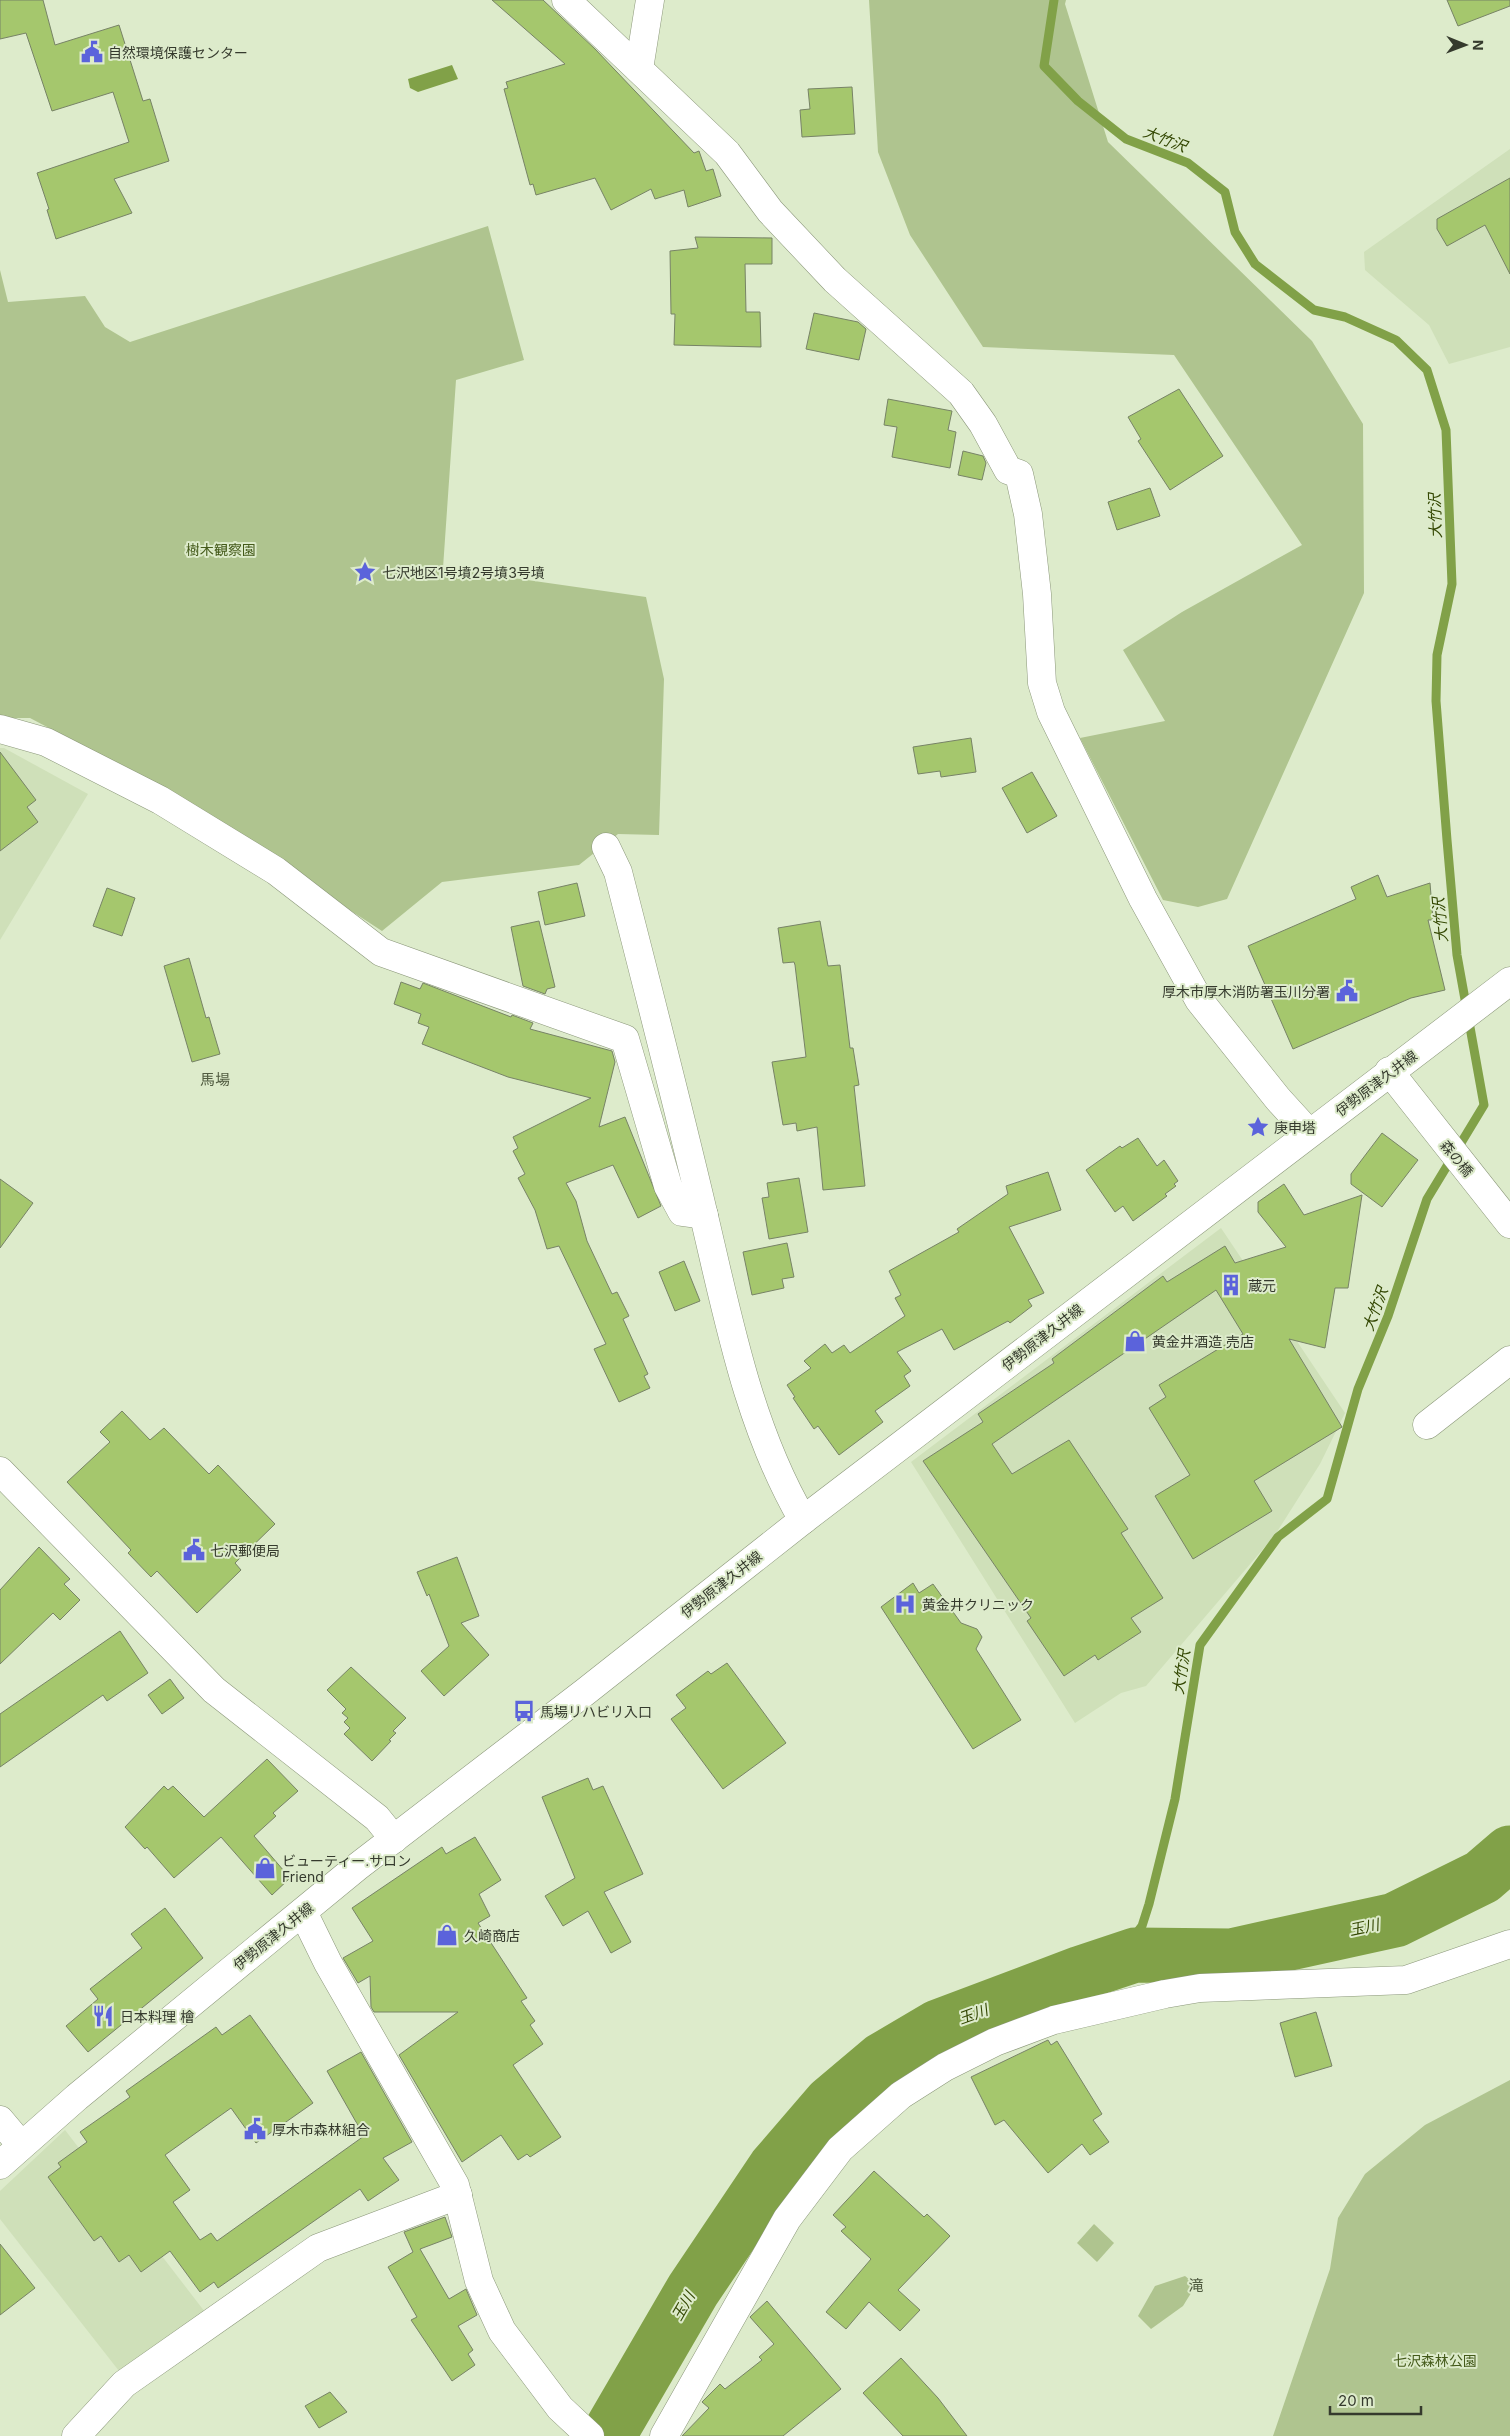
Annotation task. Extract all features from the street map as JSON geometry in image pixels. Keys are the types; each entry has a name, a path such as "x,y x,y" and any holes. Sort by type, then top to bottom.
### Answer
{"street":[{"path":"566,0 727,153 770,211 835,280 961,393 983,424 1008,470 1019,474 1028,514 1036,585 1042,683 1051,712 1143,899 1199,1000 1278,1098 1309,1133"},
{"path":"639,69 650,0"},
{"path":"0,728 46,742 160,800 276,871 381,952 625,1039 668,1186 682,1212 704,1214"},
{"path":"606,847 618,872 704,1214 735,1346 756,1413 783,1486 803,1520"},
{"name":"伊勢原津久井線","path":"0,2165 21,2145 302,1912 394,1839 803,1520 1501,988"},
{"name":"森の橋","path":"1390,1072 1510,1224"},
{"path":"1427,1425 1510,1360"},
{"path":"0,1472 214,1690 377,1818 394,1839"},
{"path":"302,1912 328,1963 455,2185 479,2281 502,2330 560,2408 586,2434"},
{"path":"664,2436 774,2239 793,2211 840,2150 901,2095 945,2067 995,2042 1054,2020 1165,1994 1200,1988 1406,1980 1510,1944"},
{"path":"0,2120 21,2145"},
{"path":"76,2436 124,2384 318,2248 458,2195"}],"shaded area":[{"path":"452,65 458,79 418,92 410,88 408,79"},
{"path":"1510,149 1510,347 1449,364 1429,325 1365,270 1364,252"},
{"path":"0,748 4,748 88,794 0,940"},
{"path":"1221,1228 1345,1413 1320,1464 1275,1535 1146,1686 1121,1693 1075,1723 911,1462"},
{"path":"65,2130 208,2316 123,2376 0,2219 0,2191"}],"green space":[{"path":"869,0 1066,0 1065,4 1108,142 1312,341 1363,424 1364,593 1227,899 1198,907 1163,900 1080,738 1165,721 1123,650 1182,612 1302,545 1174,355 983,347 910,235 878,152"},
{"name":"樹木観察園","path":"488,226 524,360 456,380 443,568 646,597 664,679 659,835 618,834 579,865 442,882 382,931 159,786 30,718 0,718 0,270 8,302 85,296 105,327 130,342"},
{"name":"七沢森林公園","path":"1510,2080 1510,2436 1273,2436 1330,2269 1338,2218 1365,2174 1425,2125"},
{"path":"1094,2224 1114,2243 1097,2262 1077,2243"},
{"path":"1185,2276 1196,2285 1183,2306 1151,2329 1138,2316 1155,2286"}],"building":[{"path":"0,0 43,0 55,45 119,25 143,101 150,99 169,161 114,179 132,213 56,239 47,210 49,209 37,173 129,142 113,92 52,111 26,33 0,39"},
{"path":"492,0 543,0 595,49 694,153 699,151 706,171 713,169 721,196 688,207 684,190 655,199 651,189 611,210 595,178 536,195 533,184 530,185 504,89 508,88 506,82 565,64"},
{"path":"1447,0 1510,0 1510,6 1458,26"},
{"path":"852,87 855,134 802,137 800,110 810,109 808,89"},
{"path":"1510,178 1510,274 1485,225 1447,246 1437,229 1437,219"},
{"path":"695,237 772,238 772,264 745,264 746,312 760,312 761,347 674,345 675,314 671,314 670,251 698,248"},
{"path":"814,313 858,322 866,329 859,360 806,349"},
{"path":"1179,389 1223,456 1170,490 1138,441 1141,439 1128,417"},
{"path":"888,399 952,411 948,430 956,432 950,468 892,457 897,427 884,425"},
{"path":"963,451 983,456 986,463 982,480 958,475"},
{"path":"1150,488 1160,516 1117,530 1108,502"},
{"path":"971,738 976,772 941,777 940,771 918,774 913,747"},
{"path":"0,752 36,800 27,807 38,822 0,851"},
{"path":"1032,772 1057,816 1027,833 1002,788"},
{"name":"厚木市厚木消防署玉川分署","path":"1378,875 1387,897 1430,883 1433,920 1428,920 1445,990 1411,998 1293,1049 1248,946 1356,899 1351,887"},
{"path":"577,883 585,916 545,925 538,892"},
{"path":"107,888 135,898 122,936 93,926"},
{"path":"539,921 555,987 547,989 545,994 523,986 511,927"},
{"path":"820,921 828,966 840,965 850,1048 853,1048 859,1085 854,1086 865,1186 823,1190 817,1127 797,1131 796,1123 783,1125 772,1062 806,1057 795,965 794,962 783,963 778,928"},
{"path":"189,958 206,1018 209,1017 220,1054 192,1062 164,966"},
{"path":"401,982 420,989 423,983 511,1017 512,1015 533,1023 530,1029 612,1051 615,1062 599,1127 625,1117 661,1206 638,1218 613,1165 566,1183 576,1201 587,1241 612,1294 617,1292 629,1316 623,1319 648,1374 644,1376 650,1388 619,1402 594,1349 606,1344 559,1246 547,1249 535,1210 518,1178 525,1174 513,1151 518,1148 513,1137 591,1098 508,1077 422,1044 429,1027 418,1023 421,1014 394,1004"},
{"path":"1382,1133 1418,1160 1382,1207 1351,1184 1351,1174"},
{"path":"1138,1138 1157,1166 1164,1160 1178,1181 1174,1184 1176,1186 1165,1194 1167,1196 1133,1221 1123,1206 1115,1212 1086,1170 1120,1146 1122,1148"},
{"path":"1048,1172 1061,1210 1009,1227 1044,1293 1028,1300 1032,1306 1010,1323 1008,1321 954,1350 942,1329 897,1352 911,1371 904,1376 910,1386 875,1411 883,1422 839,1455 818,1426 814,1429 793,1398 795,1397 787,1385 811,1368 804,1361 825,1344 832,1353 844,1345 850,1353 905,1316 895,1298 901,1295 889,1271 959,1232 957,1229 1008,1194 1006,1186"},
{"path":"799,1178 808,1232 769,1239 762,1198 769,1197 767,1183"},
{"path":"0,1179 33,1203 0,1248"},
{"path":"1284,1184 1304,1215 1362,1195 1348,1288 1335,1288 1325,1348 1289,1339 1342,1427 1254,1481 1272,1511 1193,1559 1155,1496 1190,1475 1149,1408 1166,1397 1159,1385 1243,1334 1216,1290 992,1444 1012,1474 1069,1440 1128,1529 1121,1533 1163,1598 1131,1618 1141,1632 1098,1660 1095,1655 1064,1676 1027,1621 1031,1618 923,1461 983,1422 978,1414 1054,1363 1052,1359 1163,1276 1167,1282 1225,1246 1235,1263 1286,1247 1258,1212 1258,1202"},
{"path":"787,1243 794,1277 782,1279 784,1288 752,1295 743,1252"},
{"path":"684,1261 700,1301 675,1311 659,1272"},
{"path":"122,1411 150,1440 164,1428 209,1474 218,1465 275,1524 235,1563 241,1570 197,1613 157,1571 151,1577 128,1553 131,1550 67,1482 110,1442 100,1432"},
{"path":"39,1547 70,1579 64,1584 80,1600 60,1620 53,1613 0,1664 0,1590"},
{"path":"457,1557 479,1616 461,1623 489,1655 444,1696 421,1671 449,1646 429,1594 427,1596 417,1572"},
{"path":"913,1583 919,1593 933,1584 961,1623 977,1629 982,1637 976,1649 1021,1720 973,1749 881,1607"},
{"path":"120,1631 148,1673 107,1701 103,1695 0,1767 0,1714"},
{"path":"727,1663 786,1743 723,1789 671,1719 686,1708 676,1695 708,1671 711,1674"},
{"path":"351,1667 406,1718 393,1731 396,1733 389,1740 391,1741 372,1761 344,1734 350,1728 344,1722 348,1718 342,1713 346,1709 327,1690"},
{"path":"170,1679 184,1698 162,1714 148,1695"},
{"path":"267,1759 298,1791 273,1813 276,1816 254,1836 290,1878 272,1895 221,1837 174,1878 147,1847 145,1849 125,1827 164,1786 168,1790 173,1786 204,1817"},
{"path":"588,1778 593,1790 603,1786 643,1874 604,1892 631,1942 611,1953 588,1911 563,1926 545,1896 575,1878 542,1797"},
{"path":"475,1837 501,1880 479,1894 490,1916 478,1923 527,1998 521,2001 535,2021 530,2025 543,2044 513,2065 561,2137 530,2157 527,2154 518,2160 501,2135 462,2162 399,2055 458,2012 374,2012 371,2007 370,1976 358,1983 343,1958 373,1941 352,1908 442,1847 446,1854"},
{"path":"165,1908 203,1958 88,2052 66,2026 98,1999 90,1989 142,1948 131,1934"},
{"path":"1316,2012 1332,2066 1295,2077 1280,2023"},
{"path":"250,2015 313,2103 256,2143 231,2108 165,2155 190,2190 173,2202 200,2240 211,2233 217,2241 364,2136 327,2071 361,2052 412,2142 383,2158 399,2180 368,2201 360,2189 218,2288 214,2282 200,2292 170,2251 141,2272 129,2255 119,2262 101,2236 94,2241 48,2177 61,2167 58,2163 87,2142 80,2132 130,2097 126,2091 216,2027 222,2035"},
{"path":"1048,2040 1051,2045 1057,2041 1102,2114 1093,2120 1109,2142 1090,2155 1082,2144 1048,2173 1004,2120 995,2125 971,2077"},
{"path":"874,2171 924,2217 927,2214 950,2236 898,2290 920,2310 900,2331 869,2302 846,2329 826,2312 871,2259 841,2231 846,2227 833,2215"},
{"path":"445,2217 452,2237 420,2249 449,2299 466,2289 477,2315 458,2326 473,2350 468,2354 475,2365 452,2381 411,2320 417,2317 388,2267 413,2252 404,2232"},
{"path":"0,2244 35,2288 0,2315"},
{"path":"767,2301 841,2389 783,2436 682,2436 709,2408 702,2402 720,2384 725,2389 762,2360 759,2357 774,2344 750,2317"},
{"path":"901,2358 938,2398 967,2436 903,2436 863,2393"},
{"path":"330,2392 347,2412 319,2428 305,2406"}],"waterway":[{"name":"大竹沢","path":"1054,0 1044,66 1078,101 1126,139 1188,163 1225,192 1235,232 1255,264 1314,310 1345,317 1396,340 1427,370 1446,430 1452,584 1437,655 1436,701 1457,955 1484,1105 1427,1199 1388,1316 1358,1389 1327,1499 1278,1537 1200,1645 1175,1799 1149,1904 1142,1926 1136,1934 1135,1955"},
{"name":"玉川","path":"608,2436 693,2290 775,2168 831,2103 882,2060 938,2027 1081,1973 1135,1955 1231,1956 1395,1920 1482,1877 1510,1853"}],"place":[{"name":"自然環境保護センター","path":"92,52"},
{"name":"七沢地区1号墳2号墳3号墳","path":"365,572"},
{"name":"厚木市厚木消防署玉川分署","path":"1347,991"},
{"name":"庚申塔","path":"1258,1127"},
{"name":"蔵元","path":"1231,1285"},
{"name":"黄金井酒造 売店","path":"1135,1341"},
{"name":"七沢郵便局","path":"194,1550"},
{"name":"黄金井クリニック","path":"905,1604"},
{"name":"馬場リハビリ入口","path":"524,1711"},
{"name":"ビューティー.サロン Friend","path":"265,1868"},
{"name":"久崎商店","path":"447,1935"},
{"name":"日本料理 檜","path":"103,2016"},
{"name":"厚木市森林組合","path":"255,2129"}],"district":[{"name":"馬場","path":"215,1079"},
{"name":"滝","path":"1196,2285"}]}
